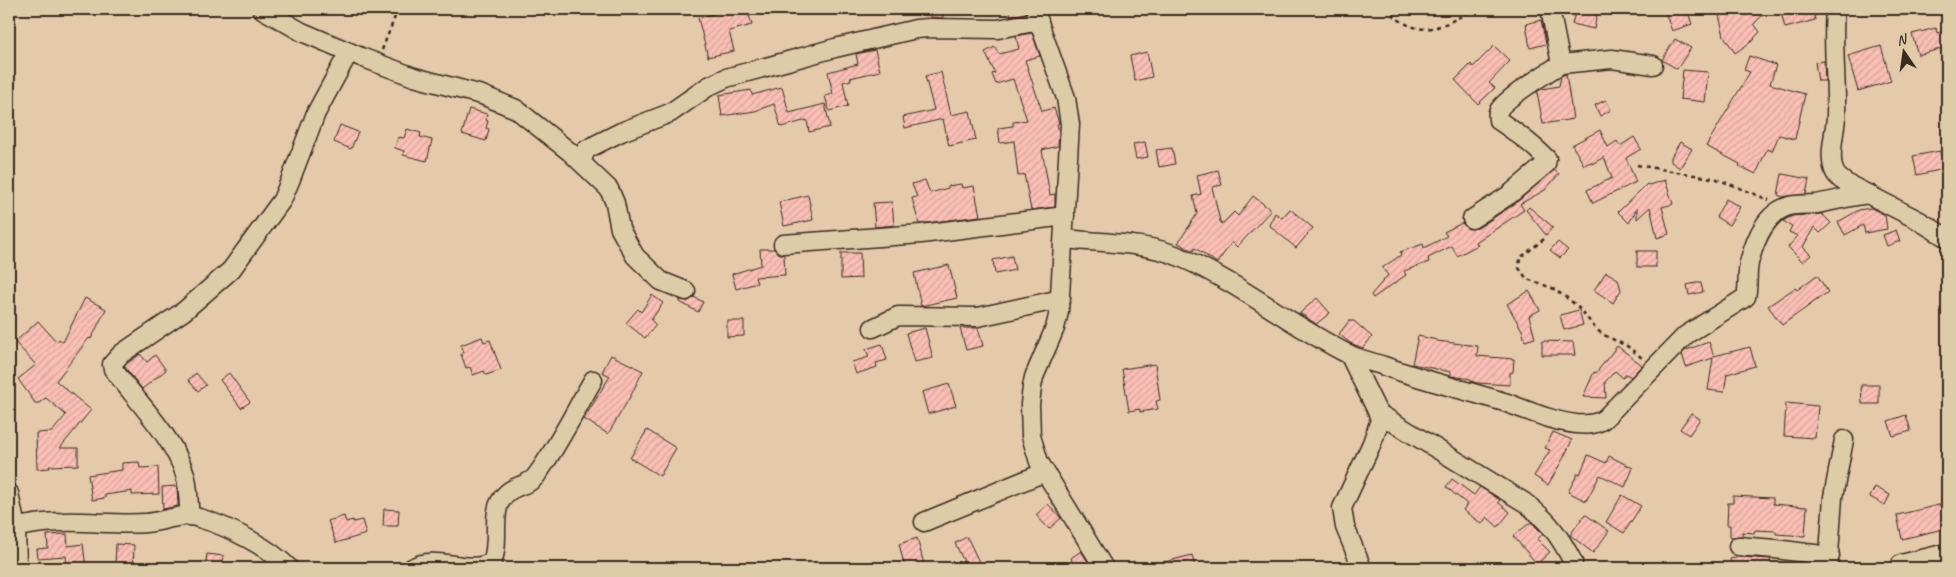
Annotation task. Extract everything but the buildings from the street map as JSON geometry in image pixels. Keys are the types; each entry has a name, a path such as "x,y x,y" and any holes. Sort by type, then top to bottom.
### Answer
{"street":[{"path":"262,9 302,32 349,52 414,77 491,98 516,109 581,162 611,192 620,229 635,256 661,282 686,291"},
{"path":"1550,9 1561,64"},
{"path":"1835,9 1836,119 1832,146 1833,168 1839,178 1918,220 1947,238"},
{"path":"581,162 587,149 621,132 670,113 709,86 726,78 835,48 916,30 929,28 998,29 1038,15 1066,98 1070,135 1061,299 1055,328 1034,377 1030,404 1031,436 1036,455 1045,472 1104,568"},
{"path":"190,516 188,489 181,464 158,426 112,364 121,354 184,311 232,270 282,200 316,113 349,52"},
{"path":"1472,218 1509,195 1546,164 1547,159 1542,154 1524,138 1498,120 1498,113 1501,108 1526,87 1561,64 1612,59 1653,65"},
{"path":"1064,239 1140,247 1159,250 1180,257 1257,298 1294,323 1349,354 1422,380 1503,402 1561,421 1586,424 1597,423 1605,418 1686,335 1746,298 1750,258 1757,240 1771,216 1786,207 1869,194"},
{"path":"783,244 866,236 921,234 1065,216"},
{"path":"873,328 898,316 978,317 1061,299"},
{"path":"1349,354 1380,420 1372,443 1342,508 1345,527 1362,568"},
{"path":"412,568 427,562 462,566 484,566 492,562 496,553 497,511 500,503 509,490 535,478 593,380"},
{"path":"1378,413 1524,502 1538,513 1557,533 1573,562"},
{"path":"1738,546 1775,548 1829,562 1833,497 1844,440"},
{"path":"924,522 1045,472"},
{"path":"9,493 17,568"},
{"path":"12,528 61,522 148,523 180,516 198,517 236,533 271,554 289,568"},
{"path":"1901,564 1947,553"}],"path":[{"path":"377,63 398,9"},
{"path":"1386,9 1399,21 1420,30 1447,24 1474,9"},
{"path":"1637,165 1717,179 1786,207"},
{"path":"1544,239 1520,258 1519,268 1525,277 1552,288 1570,300 1602,334 1627,346 1655,368"}]}
